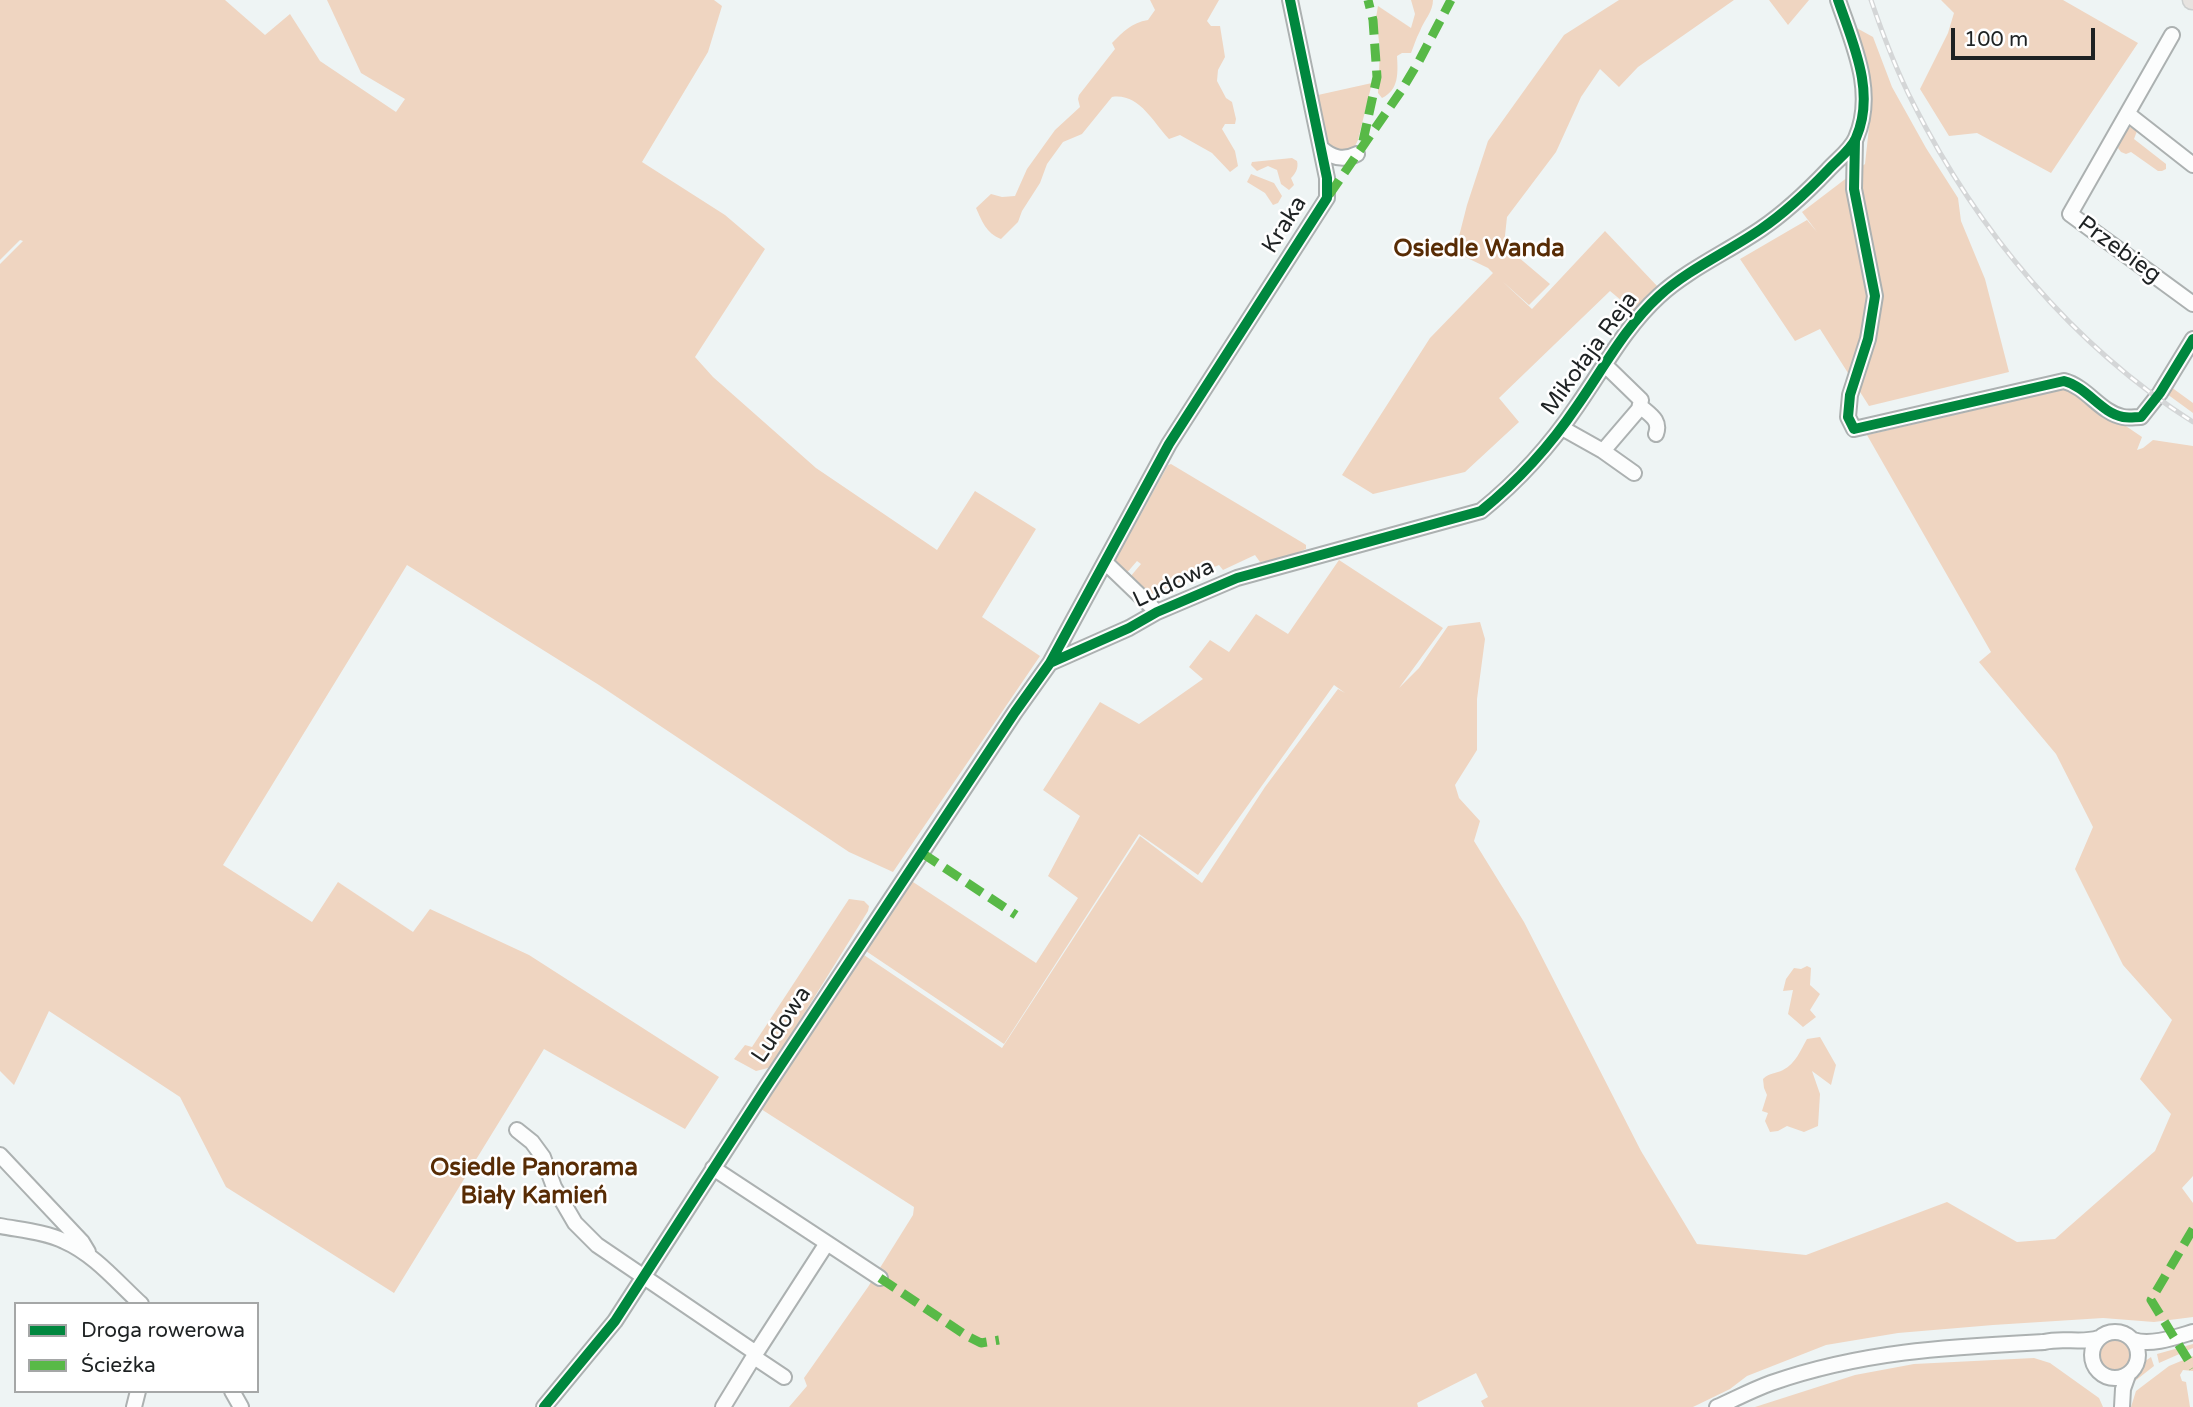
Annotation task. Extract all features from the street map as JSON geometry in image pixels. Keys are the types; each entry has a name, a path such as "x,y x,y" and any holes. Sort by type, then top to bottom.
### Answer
{"street":[{"name":"Kraka","path":"1169,444 1327,198 1327,178 1290,0"},
{"path":"1838,0 1857,53 1863,83 1864,103 1855,141 1854,189 1875,296 1868,339 1850,395 1848,417 1854,429 2064,381 2077,385 2109,412 2122,417 2141,417 2157,397 2193,339"},
{"path":"2172,35 2128,114 2193,165"},
{"name":"Przebieg","path":"2128,114 2070,214 2193,304"},
{"name":"Mikołaja Reja","path":"1320,554 1481,511 1534,462 1562,428 1627,332 1659,295 1789,209 1855,141"},
{"path":"1321,148 1327,154 1339,158 1357,154"},
{"path":"1603,451 1640,406 1641,400 1605,365"},
{"path":"1640,406 1657,420 1656,434"},
{"path":"1562,428 1603,451 1634,473"},
{"name":"Ludowa","path":"544,1407 615,1321 713,1168 1050,663 1169,444"},
{"name":"Ludowa","path":"1050,663 1129,628 1157,612 1237,578 1320,554"},
{"name":"Ludowa","path":"1106,563 1157,612"},
{"path":"517,1130 543,1157 554,1186 575,1223 597,1245 784,1377"},
{"path":"0,1155 82,1242 90,1257"},
{"path":"713,1168 880,1278"},
{"path":"45,1235 48,1207"},
{"path":"45,1235 57,1232 61,1219"},
{"path":"0,1226 63,1240 90,1257 139,1302"},
{"path":"723,1407 827,1243"},
{"path":"1717,1407 1768,1384 1875,1356 2056,1339 2084,1341 2116,1332 2133,1340 2138,1359 2124,1381 2122,1407"},
{"path":"2133,1340 2151,1342 2193,1332"},
{"path":"2099,1338 2092,1350 2098,1370 2106,1376 2117,1378 2127,1375"},
{"path":"2138,1359 2153,1351 2193,1341"},
{"path":"2044,1342 2080,1351 2092,1357"},
{"path":"2106,1376 2115,1407"}],"shaded area":[{"path":"0,0 225,0 265,35 290,14 320,61 396,112 405,99 361,73 327,0 714,0 722,6 708,52 642,162 725,215 765,249 695,357 713,377 816,468 937,550 975,491 1036,529 982,617 1040,656 893,872 849,852 599,685 407,565 223,865 312,922 338,882 413,932 430,909 529,955 719,1077 685,1129 544,1049 394,1293 226,1187 180,1097 49,1011 14,1085 0,1071 0,264 23,241 20,240 0,260"},
{"path":"1150,0 1219,0 1207,21 1211,26 1220,26 1225,57 1218,70 1217,81 1226,98 1232,102 1236,119 1235,124 1225,124 1222,129 1235,151 1238,166 1230,172 1212,153 1180,135 1169,139 1137,104 1130,99 1112,97 1082,134 1063,142 1047,164 1040,183 1018,222 1001,239 996,236 985,226 976,208 991,194 1015,196 1027,169 1055,130 1080,107 1079,95 1115,49 1112,43 1132,25 1148,20 1155,10"},
{"path":"1411,0 1433,0 1432,8 1411,53 1397,56 1394,86 1388,95 1382,98 1378,93 1378,6 1411,28 1415,14"},
{"path":"1619,0 1734,0 1638,67 1619,87 1600,69 1581,97 1556,152 1507,217 1504,245 1550,284 1529,305 1502,281 1532,309 1605,231 1658,287 1634,311 1610,291 1499,398 1519,422 1465,472 1373,494 1342,475 1430,338 1493,273 1455,252 1488,141 1564,35"},
{"path":"1769,0 1809,0 1788,25"},
{"path":"1941,0 2063,0 2138,43 2051,173 1977,133 1949,136 1920,89 1948,33 1954,13"},
{"path":"1853,26 1873,37 1892,87 1958,198 1961,221 1985,279 2009,372 1869,406 1820,329 1795,341 1740,259 1807,220 1817,232 1802,212 1865,164 1872,100 1863,53"},
{"path":"1372,83 1353,150 1345,154 1329,148 1318,95"},
{"path":"2130,127 2137,131 2134,139 2166,164 2166,169 2158,171 2131,152 2121,152 2118,148 2122,136"},
{"path":"1292,158 1297,161 1297,166 1291,178 1294,185 1289,190 1281,184 1277,170 1268,166 1257,171 1251,165 1252,162"},
{"path":"1251,174 1274,183 1282,196 1278,203 1273,205 1265,193 1247,182"},
{"path":"2171,387 2193,403 2193,413 2167,394"},
{"path":"2070,388 2142,437 2137,450 2153,440 2193,446 2193,1176 2182,1188 2193,1203 2193,1317 2154,1322 2103,1318 1993,1325 1898,1333 1826,1345 1747,1376 1730,1389 1693,1407 1484,1407 1481,1401 1488,1397 1476,1373 1417,1403 1418,1407 789,1407 807,1386 804,1378 868,1287 913,1215 914,1207 761,1109 861,953 1002,1048 1140,836 1202,883 1265,787 1338,689 1345,693 1334,685 1198,875 1139,834 1004,1044 863,949 910,880 1036,963 1078,898 1048,876 1080,816 1043,790 1100,702 1139,724 1203,679 1189,667 1210,640 1229,652 1256,614 1288,634 1339,560 1443,628 1399,688 1419,668 1448,626 1480,622 1485,639 1477,699 1477,750 1455,785 1459,798 1480,821 1474,841 1524,922 1641,1151 1697,1244 1806,1255 1947,1202 2017,1242 2055,1239 2155,1151 2171,1114 2140,1079 2172,1020 2123,965 2075,869 2093,827 2056,754 1979,662 1991,652 1867,435"},
{"path":"1171,464 1303,543 1306,549 1281,559 1260,562 1255,555 1223,570 1219,565 1150,595 1130,577 1141,564 1137,561 1125,575 1116,566 1116,559"},
{"path":"849,899 864,901 869,906 868,911 774,1062 768,1068 756,1071 734,1059 745,1045 752,1047"},
{"path":"1794,968 1811,968 1810,985 1820,994 1810,1010 1816,1017 1803,1027 1788,1014 1793,990 1783,991 1786,979"},
{"path":"1820,1037 1836,1065 1831,1085 1812,1071 1820,1094 1818,1126 1804,1132 1787,1126 1770,1132 1765,1121 1768,1113 1762,1111 1767,1095 1763,1079 1791,1064 1807,1039"},
{"path":"2115,1340 2126,1345 2131,1356 2126,1367 2115,1372 2104,1367 2099,1356 2104,1345"},
{"path":"2193,1344 2193,1348 2159,1363 2157,1354"},
{"path":"2193,1356 2193,1371 2183,1370 2180,1375 2182,1381 2186,1382 2190,1407 2131,1407 2136,1391 2169,1366"},
{"path":"2151,1357 2154,1366 2126,1388 2144,1362"},
{"path":"2034,1358 2050,1363 2099,1398 2103,1407 1755,1407 1855,1375 1914,1364"}],"railway":[{"path":"1871,0 1913,103 1938,150 1998,239 2068,321 2107,358 2193,422"}],"marked path":[{"path":"1363,141 1377,77 1373,20 1368,0"},
{"path":"1329,195 1401,91 1451,0"},
{"path":"922,853 1016,915"},
{"path":"2193,1229 2151,1300 2193,1368"},
{"path":"880,1278 967,1336 981,1343 999,1340"}],"cycle path":[{"path":"544,1407 615,1321 765,1089 1050,663 1169,444 1327,198 1327,178 1290,0"},
{"path":"1050,663 1129,628 1157,612 1237,578 1481,511 1495,500 1545,449 1625,335 1659,296 1682,278 1779,216 1851,147 1862,121 1863,86 1856,51 1838,0"},
{"path":"1855,141 1854,189 1875,296 1868,339 1850,395 1848,417 1854,429 2064,381 2080,389 2115,415 2141,417 2160,393 2193,339"}],"district":[{"name":"Osiedle Wanda","path":"1479,250"},
{"name":"Osiedle Panorama Biały Kamień","path":"534,1183"}]}
